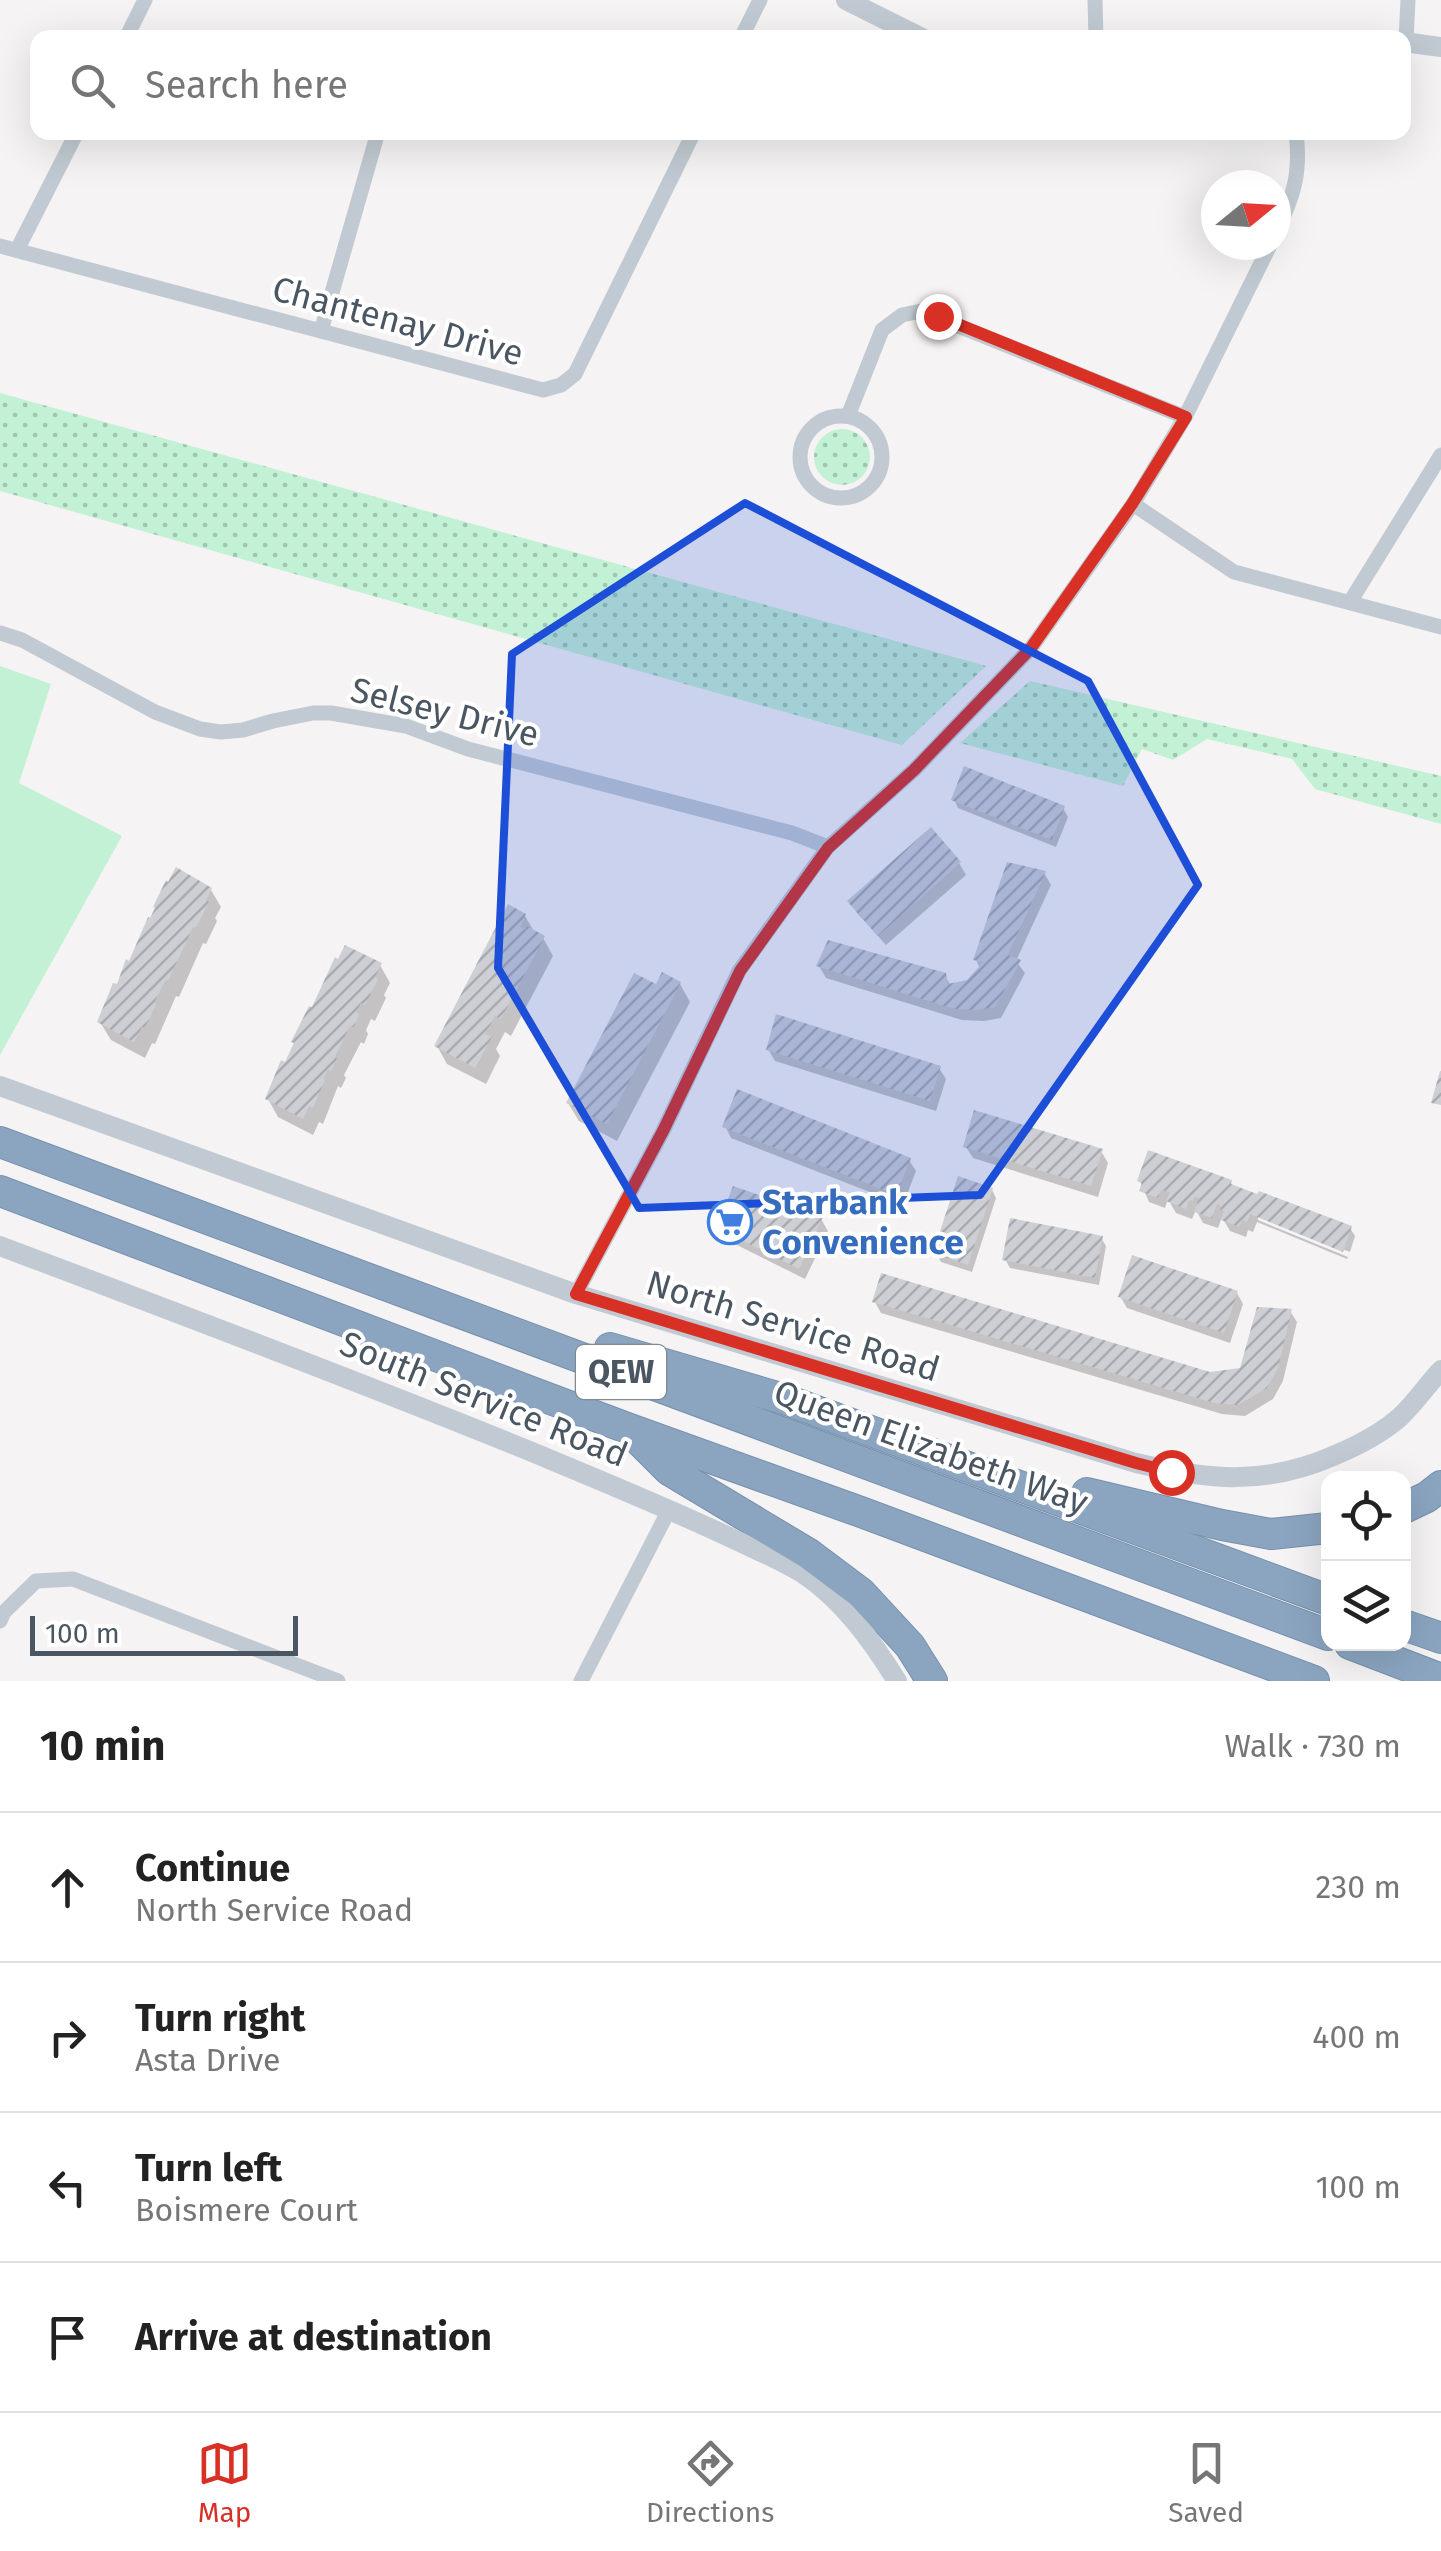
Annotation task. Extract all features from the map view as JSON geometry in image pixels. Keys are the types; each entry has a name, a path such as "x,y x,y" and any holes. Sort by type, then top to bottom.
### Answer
{"highway":[{"name":"Queen Elizabeth Way","path":"0,1142 1321,1632"},
{"name":"QEW","path":"0,1191 626,1428 1314,1681"},
{"path":"394,1288 541,1326 784,1399 1321,1597"},
{"path":"626,1428 670,1470 809,1554 861,1593 910,1646 932,1681"},
{"path":"953,1461 1222,1525 1271,1534 1321,1529"},
{"path":"1411,1505 1441,1486"},
{"path":"1411,1628 1441,1638"},
{"path":"1368,1651 1441,1679"}],"street":[{"path":"130,30 145,0"},
{"path":"745,30 760,0"},
{"path":"846,0 906,30"},
{"path":"1095,0 1096,30"},
{"path":"1406,30 1408,0"},
{"path":"1411,43 1441,46"},
{"path":"8,248 72,140"},
{"path":"321,332 376,140"},
{"name":"Chantenay Drive","path":"8,248 543,390 575,374 690,140"},
{"path":"1291,197 1300,163 1297,140"},
{"path":"576,1294 663,1131 740,971 828,848 914,770 1031,648 1132,504 1186,417 1263,260"},
{"path":"848,416 882,330 902,315 920,311 1186,417"},
{"path":"848,416 860,420 878,438 882,464 871,486 860,494 835,498 821,494 810,484 800,458 802,444 820,422 848,416"},
{"path":"1350,602 1441,455"},
{"path":"1132,504 1234,572 1441,626"},
{"name":"Selsey Drive","path":"0,633 22,640 155,712 200,729 242,730 313,713 406,726 468,750 792,833 828,848"},
{"name":"North Service Road","path":"0,1086 576,1294 1136,1463 1201,1477 1268,1477 1351,1449 1399,1417 1441,1370"},
{"name":"South Service Road","path":"0,1246 370,1386 669,1510 802,1574 857,1624 897,1681"},
{"path":"581,1681 669,1510"},
{"path":"0,1621 4,1612 36,1581 73,1579 338,1681"}],"highlighted area":[{"path":"745,503 1088,681 1198,885 980,1195 639,1208 498,968 512,654"}],"green space":[{"path":"0,393 986,666 902,745 0,491"},
{"path":"842,429 862,437 870,457 862,477 842,485 822,477 814,457 822,437"},
{"path":"0,666 51,684 19,783 122,836 0,1055"},
{"path":"1030,681 1441,776 1441,824 1315,789 1292,759 1207,739 1173,760 1142,749 1123,786 960,743"}],"building":[{"path":"964,766 1065,806 1052,840 951,800"},
{"path":"931,827 961,862 878,936 847,901"},
{"path":"1007,862 1046,871 1008,955 1021,960 995,1007 954,1009 816,966 828,940 946,973 948,984 967,980 983,962 973,960"},
{"path":"176,867 212,888 206,900 209,902 166,979 145,1028 134,1042 97,1022 113,983 117,984 126,959 129,961 166,880"},
{"path":"508,904 526,914 520,927 525,930 527,926 545,936 501,1019 495,1016 485,1034 492,1037 475,1068 434,1046"},
{"path":"345,945 382,963 365,1005 361,1003 356,1013 359,1014 354,1027 350,1026 331,1071 323,1079 313,1108 309,1106 303,1119 265,1099 309,1006 312,1007 335,957 338,959"},
{"path":"662,972 681,982 607,1124 566,1103 634,973 656,984"},
{"path":"776,1014 941,1066 930,1101 766,1050"},
{"path":"1441,1071 1441,1105 1431,1103"},
{"path":"737,1089 911,1158 896,1195 722,1127"},
{"path":"974,1110 1103,1149 1091,1186 963,1147"},
{"path":"1148,1150 1232,1180 1231,1184 1257,1194 1259,1191 1352,1226 1343,1252 1250,1214 1239,1227 1221,1220 1224,1211 1217,1204 1212,1218 1194,1212 1199,1198 1189,1200 1186,1209 1166,1201 1170,1192 1161,1190 1158,1198 1139,1191 1142,1183 1137,1181"},
{"path":"958,1176 993,1188 968,1265 933,1253"},
{"path":"733,1186 823,1217 799,1269 717,1228"},
{"path":"1010,1218 1103,1236 1095,1278 1002,1260"},
{"path":"1132,1255 1238,1291 1224,1333 1118,1297"},
{"path":"881,1273 1210,1372 1240,1368 1257,1307 1292,1309 1278,1368 1267,1388 1238,1405 1214,1403 872,1302"}],"place":[{"name":"Starbank Convenience","path":"730,1222"}],"route":[{"path":"938,316 1186,417 1132,504 1031,648 914,770 828,848 740,971 663,1131 576,1294 1171,1472"}]}
